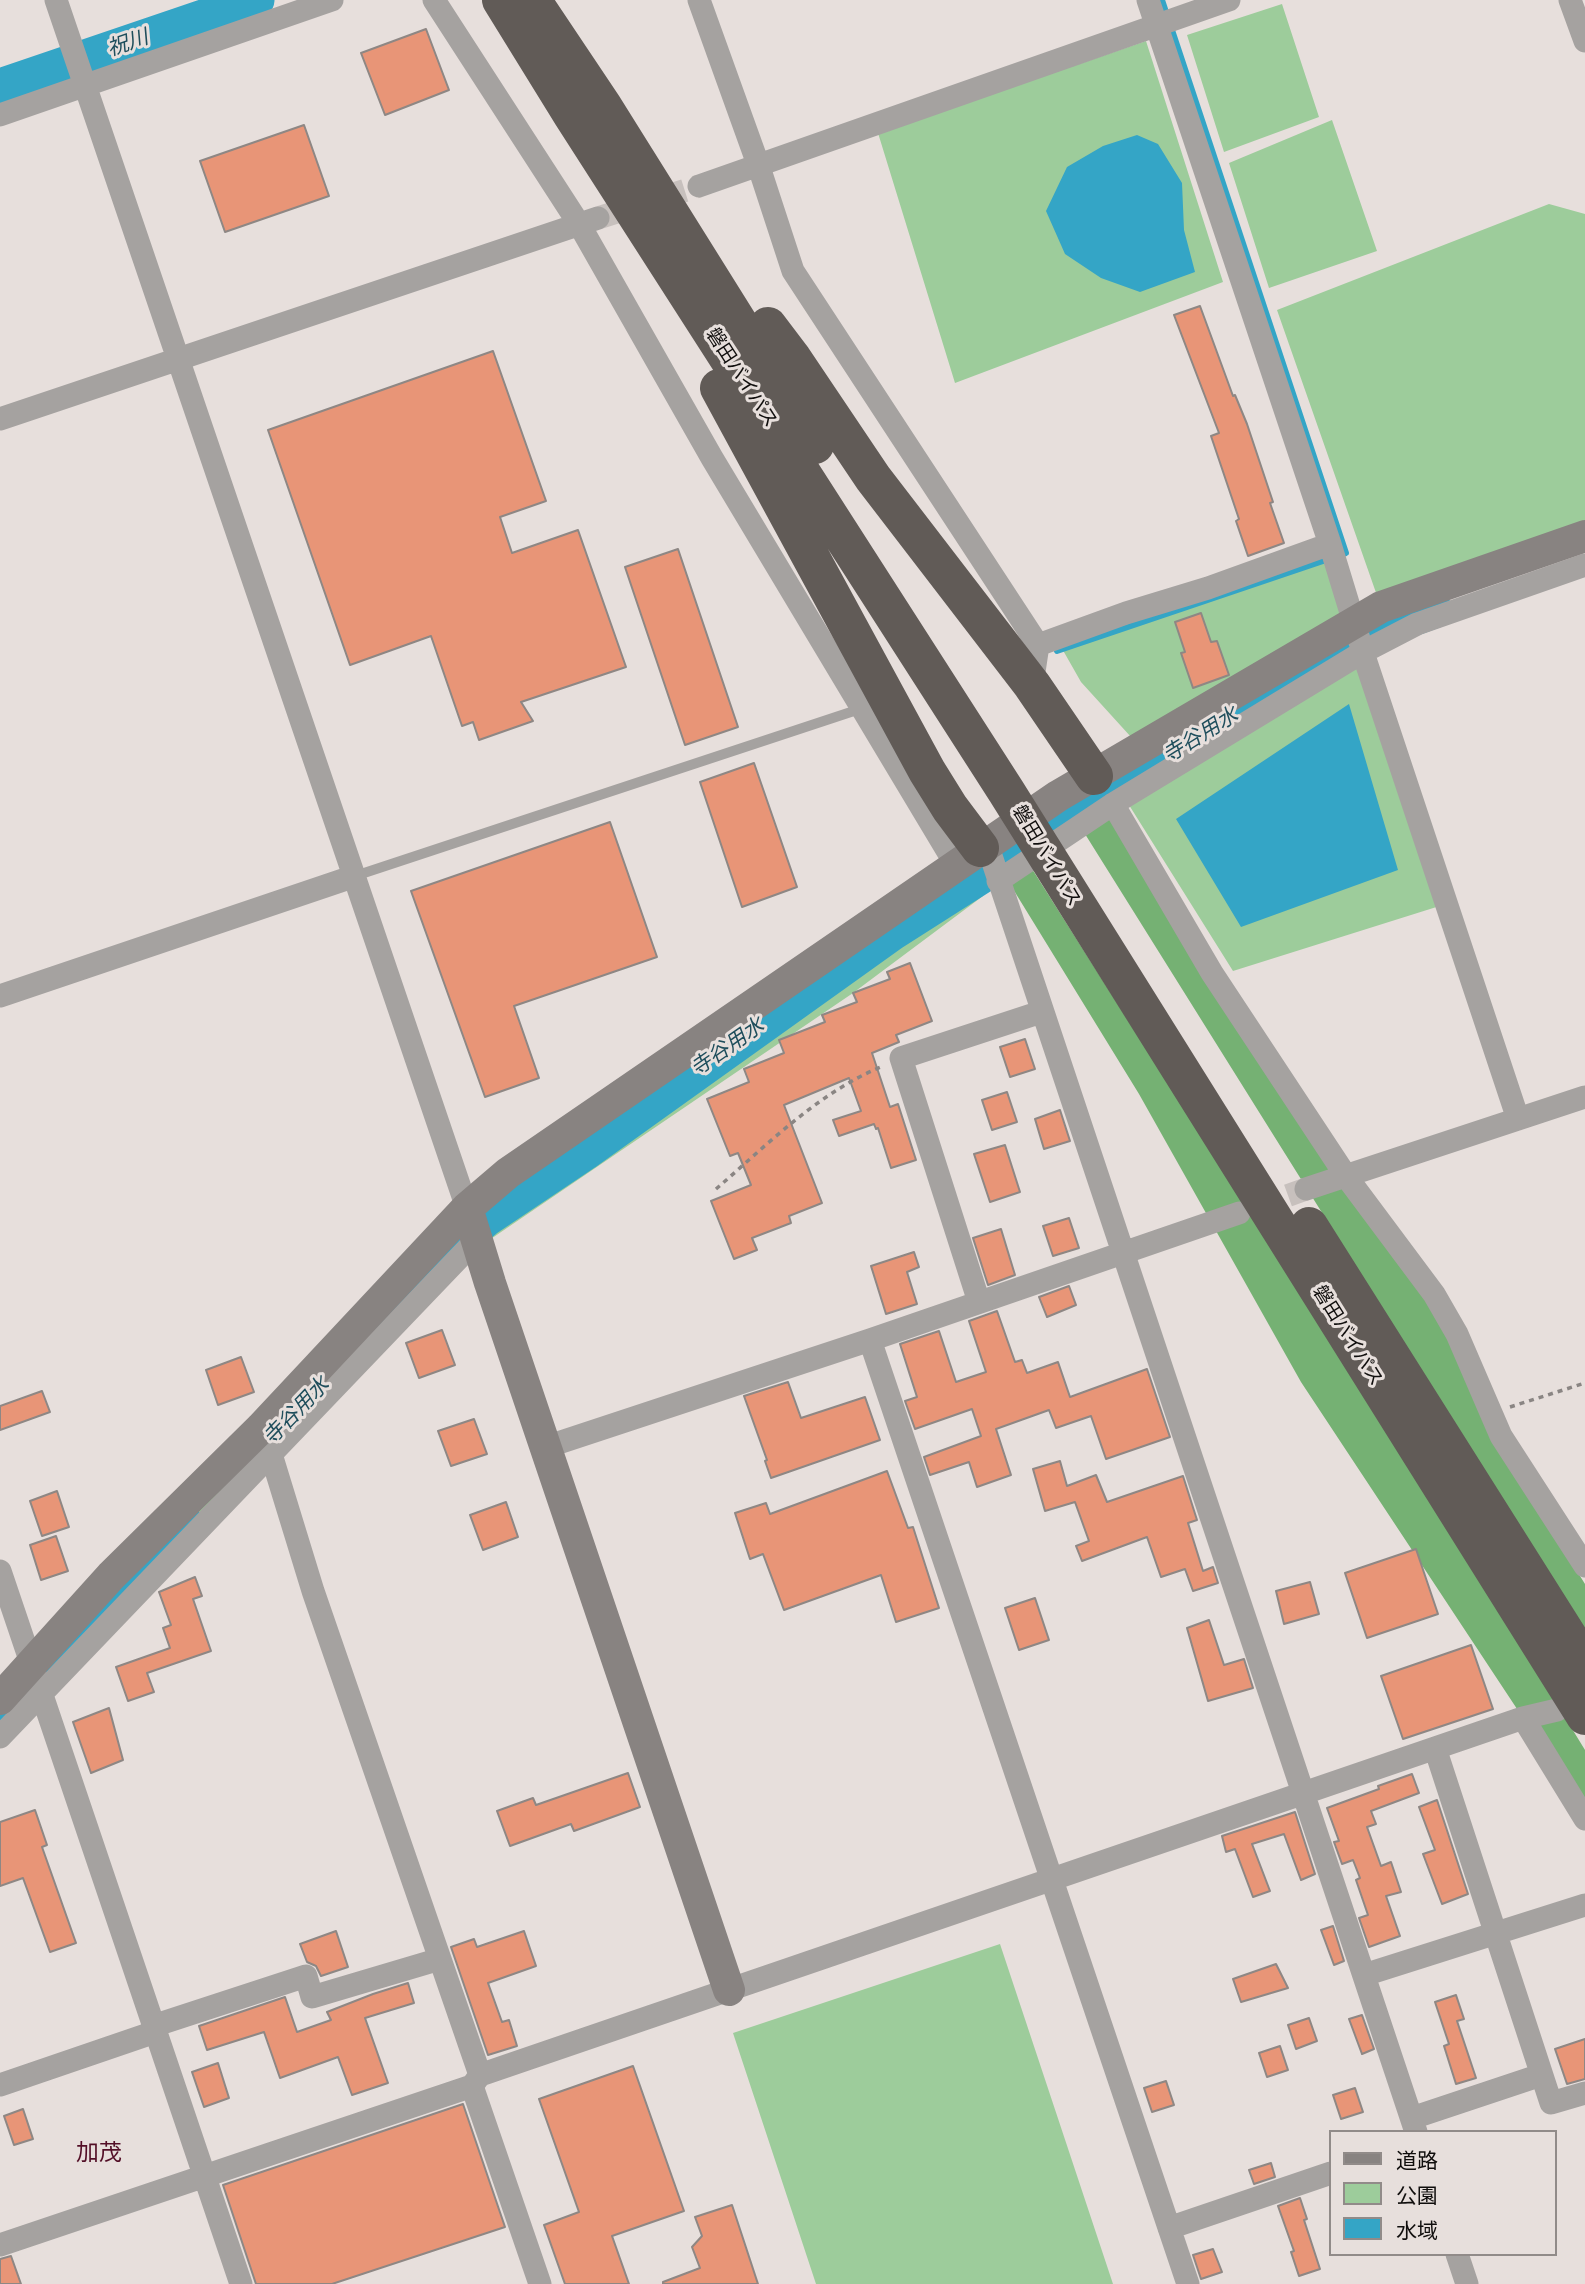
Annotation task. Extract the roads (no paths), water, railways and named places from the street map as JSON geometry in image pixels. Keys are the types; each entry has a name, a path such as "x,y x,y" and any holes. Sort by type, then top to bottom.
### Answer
{"highway":[{"name":"磐田バイパス","path":"501,0 588,111 1018,785 1571,1713"},
{"name":"磐田バイパス","path":"532,0 588,111"},
{"path":"588,111 793,359 873,478 1032,685 1103,790"},
{"path":"588,111 633,234 768,474 928,771 984,862"},
{"name":"磐田バイパス","path":"1062,859 1585,1662"}],"street":[{"path":"56,0 355,876 729,1990"},
{"path":"0,115 331,0"},
{"path":"434,0 588,221 712,458 863,708 984,862 1041,1012 1414,2125 1541,2075"},
{"path":"699,0 793,271 1038,645 1032,685"},
{"path":"1148,0 1518,1119"},
{"path":"699,186 1230,0"},
{"path":"1570,0 1585,41"},
{"path":"0,419 588,221"},
{"path":"1358,639 1381,607 1585,536"},
{"path":"1038,645 1126,613 1332,551"},
{"path":"0,1737 36,1680 111,1576 267,1440 473,1226 508,1173 984,862 1058,796 1103,790 1358,639 1417,624 1585,565"},
{"path":"1103,790 1212,973 1346,1176 1434,1294 1457,1334 1501,1436 1585,1566"},
{"path":"0,996 355,876"},
{"path":"979,1302 901,1058 1041,1012"},
{"path":"1306,1189 1585,1097"},
{"path":"546,1447 870,1340 1239,1213"},
{"path":"870,1340 1188,2284"},
{"path":"267,1440 313,1591 440,1959 540,2284"},
{"path":"0,1571 241,2284"},
{"path":"1,1698 36,1680"},
{"path":"0,2245 205,2176 729,1990 1523,1718 1571,1713"},
{"path":"1523,1718 1585,1819"},
{"path":"1436,1748 1551,2104 1585,2093"},
{"path":"1364,1975 1585,1905"},
{"path":"0,2085 306,1976 312,1997 440,1959"},
{"path":"1168,2228 1330,2173"},
{"path":"1458,2256 1467,2284"}],"lane":[{"path":"355,876 863,708"}],"water":[{"path":"1137,135 1158,144 1182,183 1184,230 1195,272 1140,292 1101,278 1065,254 1046,211 1067,167 1103,146"},
{"path":"1349,704 1398,870 1241,927 1176,819"}],"waterway":[{"name":"祝川","path":"0,87 256,0"},
{"path":"1162,0 1346,553 1339,555"},
{"path":"1057,651 1329,559"},
{"name":"寺谷用水","path":"353,1352 462,1239 485,1219 585,1152 891,933 1324,657 1377,631 1434,610"},
{"name":"寺谷用水","path":"0,1718 187,1526"}],"tunnel":[{"path":"598,218 699,186"},
{"path":"1256,1207 1306,1189"}],"district":[{"name":"加茂","path":"99,2154"}]}
